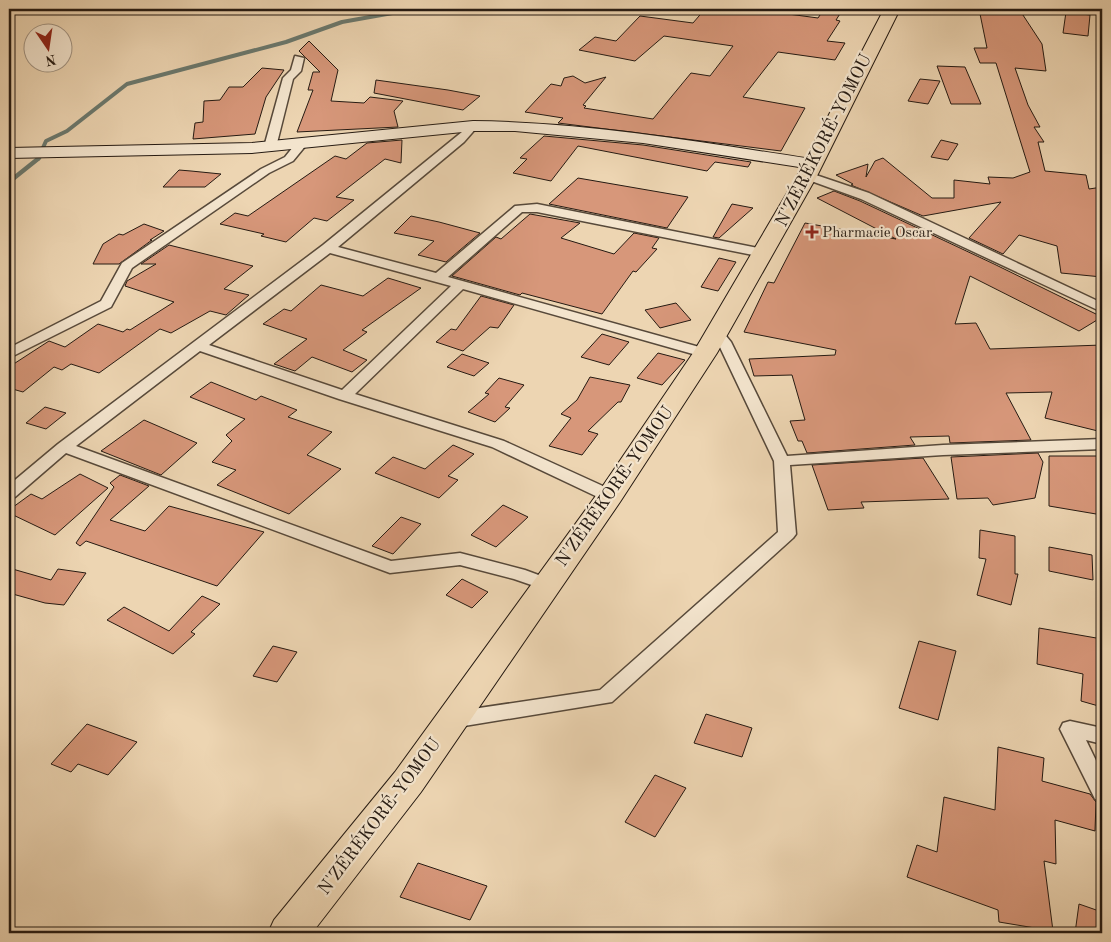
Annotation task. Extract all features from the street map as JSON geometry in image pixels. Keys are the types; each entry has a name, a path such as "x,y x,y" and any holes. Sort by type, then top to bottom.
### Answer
{"highway":[{"name":"N'ZÉRÉKORÉ-YOMOU","path":"288,933 408,782 546,584 610,496 711,344 764,253 809,170 892,9"}],"street":[{"path":"270,147 288,78 296,71 298,58"},
{"path":"9,493 64,447 328,248 460,140 473,126"},
{"path":"9,153 188,151 270,147 473,126 553,127 809,170 1102,308"},
{"path":"9,354 106,304 127,266 264,171 289,159 301,144"},
{"path":"437,279 519,209 537,208 764,253"},
{"path":"328,248 607,324 711,344 724,342 782,461 786,534 605,697 451,720"},
{"path":"344,396 460,285"},
{"path":"198,346 344,396 498,444 610,496"},
{"path":"782,461 943,450 1102,444"},
{"path":"64,447 390,567 460,559 519,574 546,584"},
{"path":"1102,736 1070,729 1102,793"}],"building":[{"path":"705,9 751,9 818,18 824,9 843,9 836,20 840,21 827,41 845,43 835,60 778,52 743,97 805,108 781,151 558,123 563,118 525,112 551,84 561,86 564,78 573,76 585,83 606,77 583,105 586,106 584,108 653,119 691,73 710,76 733,46 664,36 635,61 579,50 595,37 616,41 640,16 693,23"},
{"path":"979,9 1019,9 1042,44 1046,71 1015,68 1028,105 1040,127 1034,127 1044,142 1038,142 1045,171 1086,175 1089,189 1102,187 1102,277 1061,273 1057,246 1019,235 1003,254 969,238 1001,202 923,216 851,185 853,184 836,175 868,164 866,177 875,161 883,158 932,198 954,198 954,180 990,184 988,177 1013,178 1030,172 996,63 980,63 974,48 987,48"},
{"path":"1066,12 1090,15 1088,36 1063,33"},
{"path":"309,41 338,70 331,101 364,103 370,97 403,101 394,111 398,127 297,132 313,90 308,90 313,72 320,72 299,51"},
{"path":"937,66 965,67 981,104 951,104"},
{"path":"262,68 284,70 266,97 255,134 193,139 195,123 203,122 204,101 220,100 229,87 243,87"},
{"path":"920,79 940,81 928,104 908,101"},
{"path":"376,80 480,96 463,110 374,93"},
{"path":"544,136 643,145 751,162 748,167 715,162 707,171 578,146 551,181 513,173 527,159 520,158"},
{"path":"402,140 401,163 385,159 336,197 354,200 327,221 314,218 286,242 261,236 264,234 220,224 235,213 248,216 335,156 346,159 367,143"},
{"path":"941,140 958,144 948,160 931,157"},
{"path":"179,170 221,174 205,187 163,187"},
{"path":"578,178 688,197 667,228 549,204"},
{"path":"834,191 860,201 994,264 1102,317 1079,331 970,276 955,324 976,323 990,349 1102,345 1102,432 1045,418 1052,392 1006,393 1031,440 950,443 949,436 910,437 915,445 807,453 802,441 798,441 790,421 805,420 792,375 754,376 749,359 835,355 836,350 744,332 768,282 774,283 805,223 896,239 817,198"},
{"path":"732,204 753,208 719,238 713,237"},
{"path":"530,214 580,223 561,238 614,254 634,233 659,238 652,248 657,249 636,272 633,271 602,314 522,293 520,295 452,276 496,237 501,239"},
{"path":"411,216 480,233 446,262 418,255 434,241 394,233"},
{"path":"144,224 164,231 119,264 93,264 103,244 119,234 123,235"},
{"path":"169,245 253,266 224,289 249,295 226,315 210,311 171,333 160,329 99,373 71,364 62,370 54,367 23,392 9,388 9,367 49,341 65,347 98,324 123,332 127,329 130,330 174,302 125,286 127,281 156,264 141,264"},
{"path":"719,258 736,262 718,291 701,287"},
{"path":"388,278 421,288 362,330 367,332 343,350 367,360 352,372 312,357 295,371 274,364 307,339 263,324 284,309 291,311 321,285 363,296"},
{"path":"481,296 514,305 498,328 490,327 463,351 436,342 451,329 456,330"},
{"path":"676,303 691,320 660,328 645,310"},
{"path":"602,334 629,342 609,365 581,357"},
{"path":"658,353 685,360 662,385 637,378"},
{"path":"462,354 489,363 474,376 447,367"},
{"path":"590,377 630,385 621,402 618,402 588,431 598,434 582,455 549,446 571,418 561,414 577,400"},
{"path":"499,378 524,385 505,407 510,408 495,422 468,412 489,394 485,393"},
{"path":"211,382 256,400 261,396 297,410 288,417 332,432 307,455 341,469 289,514 217,485 236,470 212,462 232,441 226,435 245,419 190,397"},
{"path":"45,407 66,413 46,429 26,423"},
{"path":"144,420 197,443 161,475 101,451"},
{"path":"453,445 474,454 448,476 458,480 439,498 375,473 393,457 425,469"},
{"path":"1038,453 1043,462 1035,498 993,505 988,498 957,499 951,457"},
{"path":"1049,456 1102,456 1102,480 1099,480 1102,515 1049,506"},
{"path":"923,458 949,499 861,502 864,508 828,510 812,465"},
{"path":"80,474 108,488 55,535 9,513 9,510 31,494 42,499"},
{"path":"120,475 149,486 110,520 145,531 169,506 264,532 217,586 86,541 80,546 76,543 114,487 110,483"},
{"path":"503,505 528,517 496,547 471,535"},
{"path":"401,517 421,524 393,554 372,546"},
{"path":"980,530 1015,536 1015,574 1018,574 1011,605 977,595 986,559 979,558"},
{"path":"1049,547 1092,555 1093,580 1049,571"},
{"path":"9,568 51,580 58,569 86,573 64,605 45,603 9,593"},
{"path":"462,579 488,592 472,608 446,595"},
{"path":"202,596 220,604 191,632 195,634 173,654 107,620 124,607 169,631"},
{"path":"1039,628 1102,639 1102,707 1081,701 1083,674 1037,664"},
{"path":"919,641 956,651 938,720 899,708"},
{"path":"273,646 297,652 277,682 253,676"},
{"path":"706,714 752,728 742,757 694,743"},
{"path":"87,724 137,742 108,775 78,764 71,772 51,764"},
{"path":"998,747 1044,758 1042,781 1090,794 1096,802 1095,831 1055,820 1056,864 1044,861 1053,931 999,922 998,910 907,877 917,845 937,852 944,797 995,810"},
{"path":"655,775 686,788 655,837 625,822"},
{"path":"418,863 487,886 470,920 400,897"},
{"path":"1079,904 1102,912 1102,933 1075,933"}],"waterway":[{"path":"38,159 46,141 67,131 127,84 286,42 342,22 415,9"},
{"path":"9,182 38,159"}],"place":[{"name":"Pharmacie Oscar","path":"812,232"}]}
